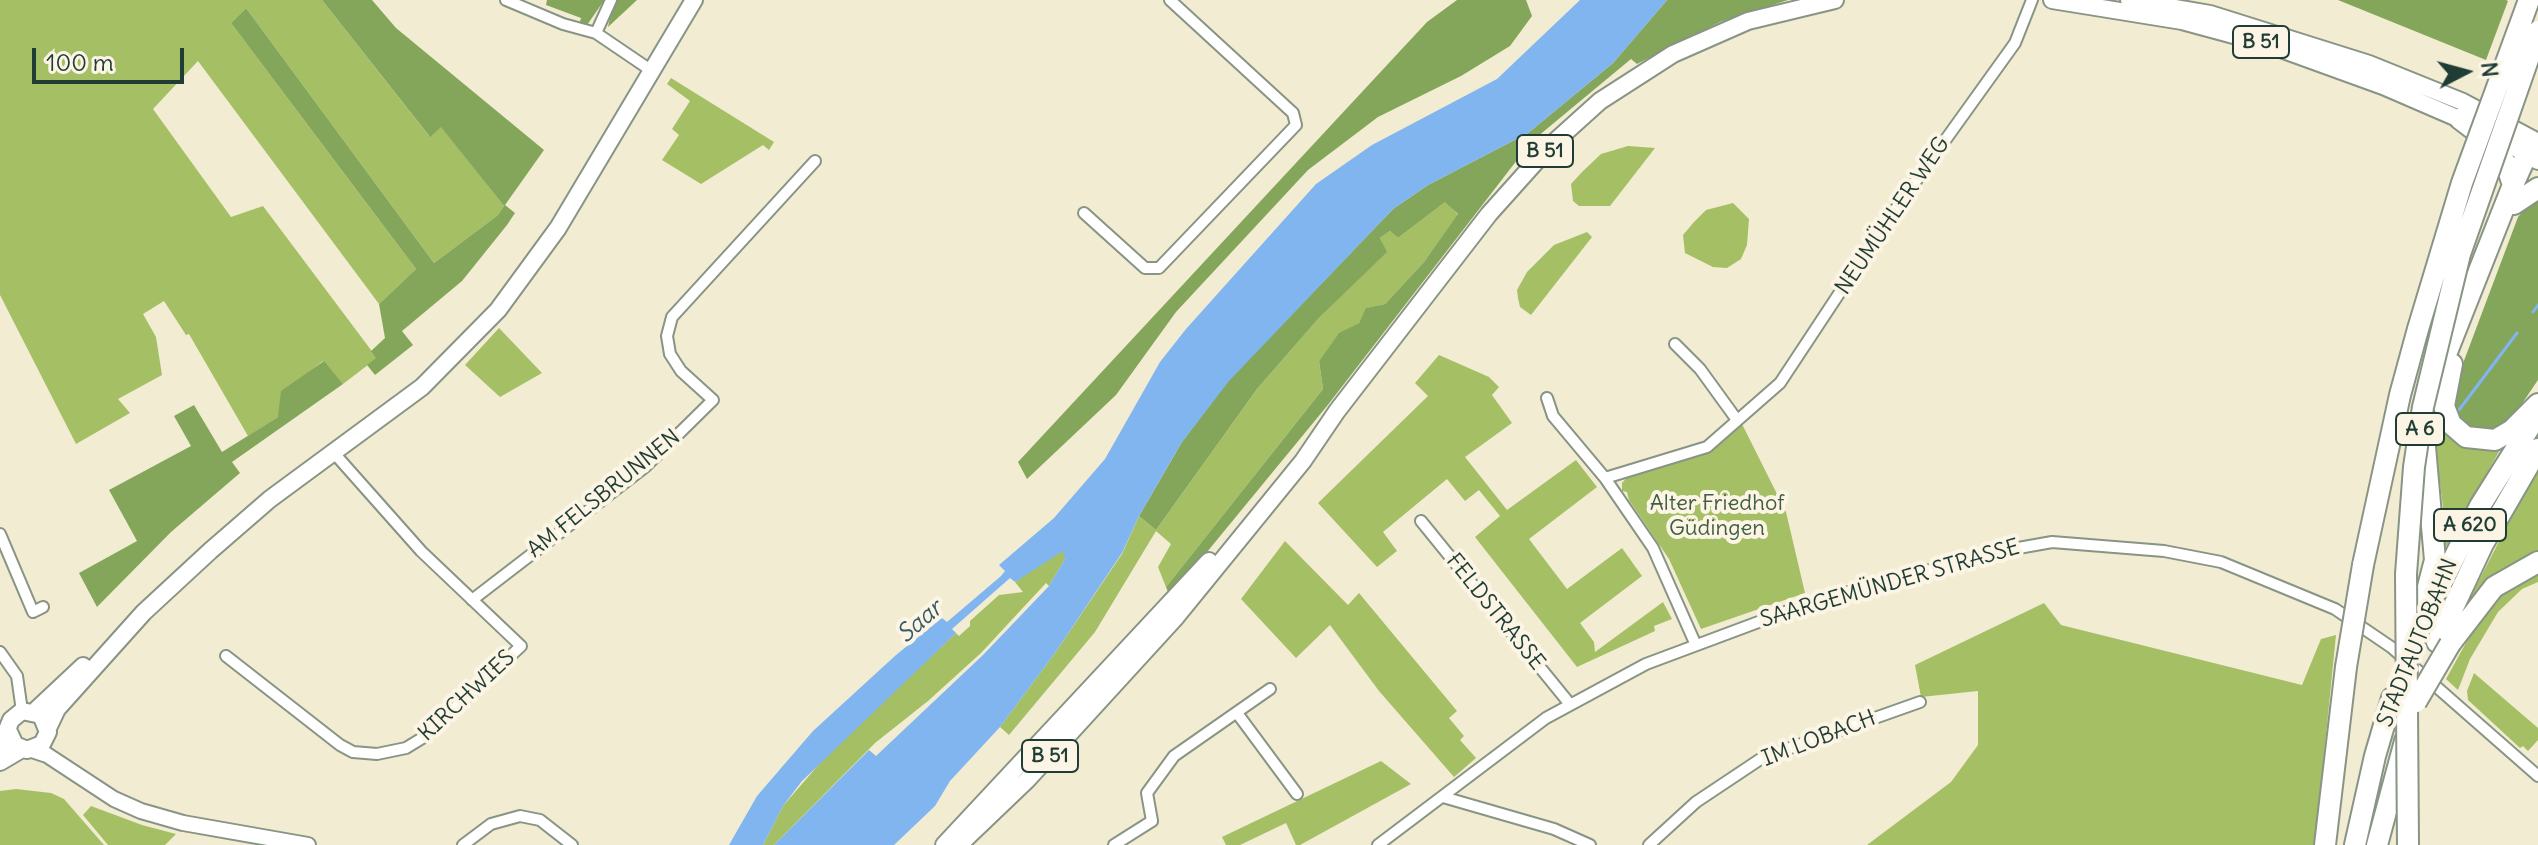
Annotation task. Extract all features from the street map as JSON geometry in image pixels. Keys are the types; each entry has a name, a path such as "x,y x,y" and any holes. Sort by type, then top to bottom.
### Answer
{"highway":[{"name":"A 6","path":"2325,845 2346,667 2371,520 2400,395 2447,229 2529,0"},
{"name":"A 6","path":"2408,845 2406,574 2423,407 2460,254 2538,31"},
{"path":"2460,119 2493,144 2506,164 2513,194 2446,379 2444,406 2451,424 2459,432 2495,440 2512,430 2538,404"},
{"path":"2413,644 2435,560 2434,524 2425,458 2426,414 2513,194 2536,151"},
{"path":"2513,194 2538,188"},
{"name":"STADTAUTOBAHN","path":"2355,845 2375,756 2392,698 2413,644 2480,506 2538,413"},
{"name":"STADTAUTOBAHN","path":"2377,845 2416,702 2444,643 2483,544 2538,449"},
{"path":"2444,643 2494,587 2538,562"}],"main road":[{"path":"0,747 15,718 144,612 255,511 428,382 498,310 561,223 694,0"},
{"name":"B 51","path":"959,845 999,808 1176,617 1303,461 1337,411 1489,214 1549,147 1600,101 1673,54 1722,31 1835,0"},
{"name":"B 51","path":"2052,0 2182,21 2267,44 2383,86 2536,151"},
{"name":"B 51","path":"2129,0 2222,17 2378,67 2463,102 2536,151"},
{"name":"B 51","path":"944,845 1172,603 1324,421 1337,411"},
{"path":"0,762 42,744 57,709 144,612"},
{"path":"15,718 48,730 76,772"},
{"path":"15,718 11,741 76,772 114,799 153,815 308,845"},
{"path":"972,845 999,808"},
{"path":"952,845 971,818"}],"street":[{"path":"506,0 563,24 596,33 652,71"},
{"path":"596,33 611,0"},
{"path":"1084,213 1145,268 1159,268 1296,125 1293,113 1170,0"},
{"name":"NEUMÜHLER WEG","path":"1605,478 1701,450 1780,383 1890,216 2015,43 2032,0"},
{"name":"AM FELSBRUNNEN","path":"472,600 645,467 713,400 681,371 670,354 667,336 672,317 815,161"},
{"path":"1675,344 1700,369 1737,420"},
{"path":"1547,398 1553,416 1605,478 1653,548 1695,643"},
{"name":"KIRCHWIES","path":"226,656 348,749 364,754 390,753 424,737 521,646 421,551 334,453"},
{"name":"FELDSTRASSE","path":"1421,521 1569,703"},
{"path":"0,534 33,612 43,607"},
{"name":"SAARGEMÜNDER STRASSE","path":"1378,845 1510,743 1569,703 1695,643 1812,602 2031,544 2069,543 2164,551 2247,571 2348,615 2418,669 2538,776"},
{"path":"0,652 17,676 15,718"},
{"path":"1121,843 1152,821 1147,793 1174,756 1270,689"},
{"name":"IM LOBACH","path":"1649,845 1696,802 1762,758 1920,702"},
{"path":"1237,713 1297,794"},
{"path":"1443,797 1554,829 1590,845"},
{"path":"463,845 491,824 520,816 540,820 572,845"}],"green space":[{"path":"0,0 322,0 429,136 441,126 504,206 498,215 434,263 246,8 231,23 416,269 379,304 198,61 153,109 231,217 263,206 377,358 343,384 323,361 304,376 278,417 248,436 189,334 186,335 164,301 143,314 156,337 162,375 118,399 130,413 76,444 0,295"},
{"path":"322,0 372,0 396,28 544,150 505,205 515,213 507,225 462,281 402,331 413,345 375,375 367,365 376,358 371,351 385,338 379,304 416,269 231,23 246,8 434,263 498,215 504,206 441,127 430,137"},
{"path":"547,0 637,0 608,27 612,9 603,2 587,25 579,25 581,18 546,5"},
{"path":"1457,0 1526,0 1532,16 1510,46 1461,76 1378,117 1308,170 1176,312 1116,395 1027,479 1018,462 1427,22"},
{"path":"1667,0 1788,0 1720,22 1637,64 1631,59 1531,142 1327,406 1170,597 1166,587 1323,389 1319,361 1339,333 1359,323 1366,308 1385,304 1424,262 1458,214 1445,202 1398,238 1390,231 1380,238 1387,252 1319,318 1257,389 1156,530 1139,516 1182,442 1228,381 1393,209 1428,185 1528,133 1613,63"},
{"path":"2338,0 2506,0 2508,1 2486,60"},
{"path":"671,78 774,142 769,150 763,145 701,184 662,160 679,135 672,129 690,101 667,84"},
{"path":"1628,146 1655,148 1610,206 1579,206 1573,201 1571,184 1582,172 1601,154"},
{"path":"2538,193 2538,380 2513,417 2502,426 2476,431 2460,421 2453,402 2456,382 2518,217"},
{"path":"1446,201 1458,215 1424,262 1385,304 1367,308 1359,323 1339,334 1319,361 1323,389 1166,587 1158,567 1171,544 1156,531 1095,632 1009,735 1000,727 1122,554 1139,516 1156,530 1257,389 1319,318 1386,252 1380,238 1390,231 1398,238"},
{"path":"1733,203 1749,219 1747,245 1741,259 1727,268 1713,267 1685,253 1683,235 1694,222 1706,210"},
{"path":"1587,232 1592,237 1531,315 1520,307 1517,290 1527,272 1554,245"},
{"path":"499,328 542,373 500,397 465,365"},
{"path":"1439,355 1489,377 1499,387 1492,395 1512,423 1465,457 1507,510 1576,460 1597,487 1529,539 1567,589 1622,548 1642,576 1580,623 1594,642 1595,652 1663,602 1672,619 1654,626 1655,631 1577,667 1475,537 1500,516 1479,490 1465,501 1447,479 1383,532 1397,551 1377,567 1318,503 1428,396 1415,383"},
{"path":"324,361 343,384 232,462 240,473 171,532 97,607 79,573 137,541 109,490 191,446 174,416 194,405 222,452 278,417 281,391"},
{"path":"2421,372 2445,424 2502,446 2442,554 2444,515 2438,467 2430,431 2415,399"},
{"name":"Alter Friedhof Güdingen","path":"1741,422 1786,512 1805,593 1701,629 1669,559 1629,500 1627,492 1622,491 1622,483 1630,474 1706,452"},
{"path":"2538,470 2538,556 2462,614 2518,504"},
{"path":"1285,541 1348,605 1359,593 1457,711 1449,718 1464,736 1460,740 1476,758 1454,777 1379,691 1330,625 1296,658 1241,599"},
{"path":"1060,550 1065,552 1065,559 1049,586 1046,583 981,653 928,701 875,743 774,845 763,845 783,806 826,756 956,633 959,636 970,626 970,621 999,595 1023,592 1015,582"},
{"path":"2538,569 2538,582 2522,589 2498,612 2470,659 2458,690 2446,679 2489,601"},
{"path":"2044,603 2061,625 2302,685 2321,639 2336,635 2315,845 1867,845 1951,782 1978,745 1978,691 1921,697 1915,665"},
{"path":"2474,673 2538,728 2538,740 2528,751 2523,746 2520,748 2468,700 2467,691"},
{"path":"1381,761 1411,784 1300,845 1296,845 1286,823 1240,845 1226,845 1222,837"},
{"path":"16,789 51,793 64,799 104,845 0,845 0,791"},
{"path":"91,806 176,834 165,845 108,845 83,815"}],"water":[{"path":"1580,0 1667,0 1613,63 1528,133 1428,185 1393,209 1229,381 1182,442 1139,516 1122,553 1055,653 1000,727 950,781 935,806 894,845 774,845 869,750 876,756 983,655 1049,586 1065,559 1063,551 1015,582 1010,578 952,629 956,633 802,781 783,806 763,845 729,845 757,796 813,731 896,655 942,618 947,622 1001,576 1005,571 999,565 1054,518 1105,459 1160,362 1316,184 1372,145 1497,79"}],"waterway":[{"path":"2533,312 2538,305"},
{"path":"2459,410 2517,333"}],"water label":[{"name":"Saar","path":"920,622"}]}
